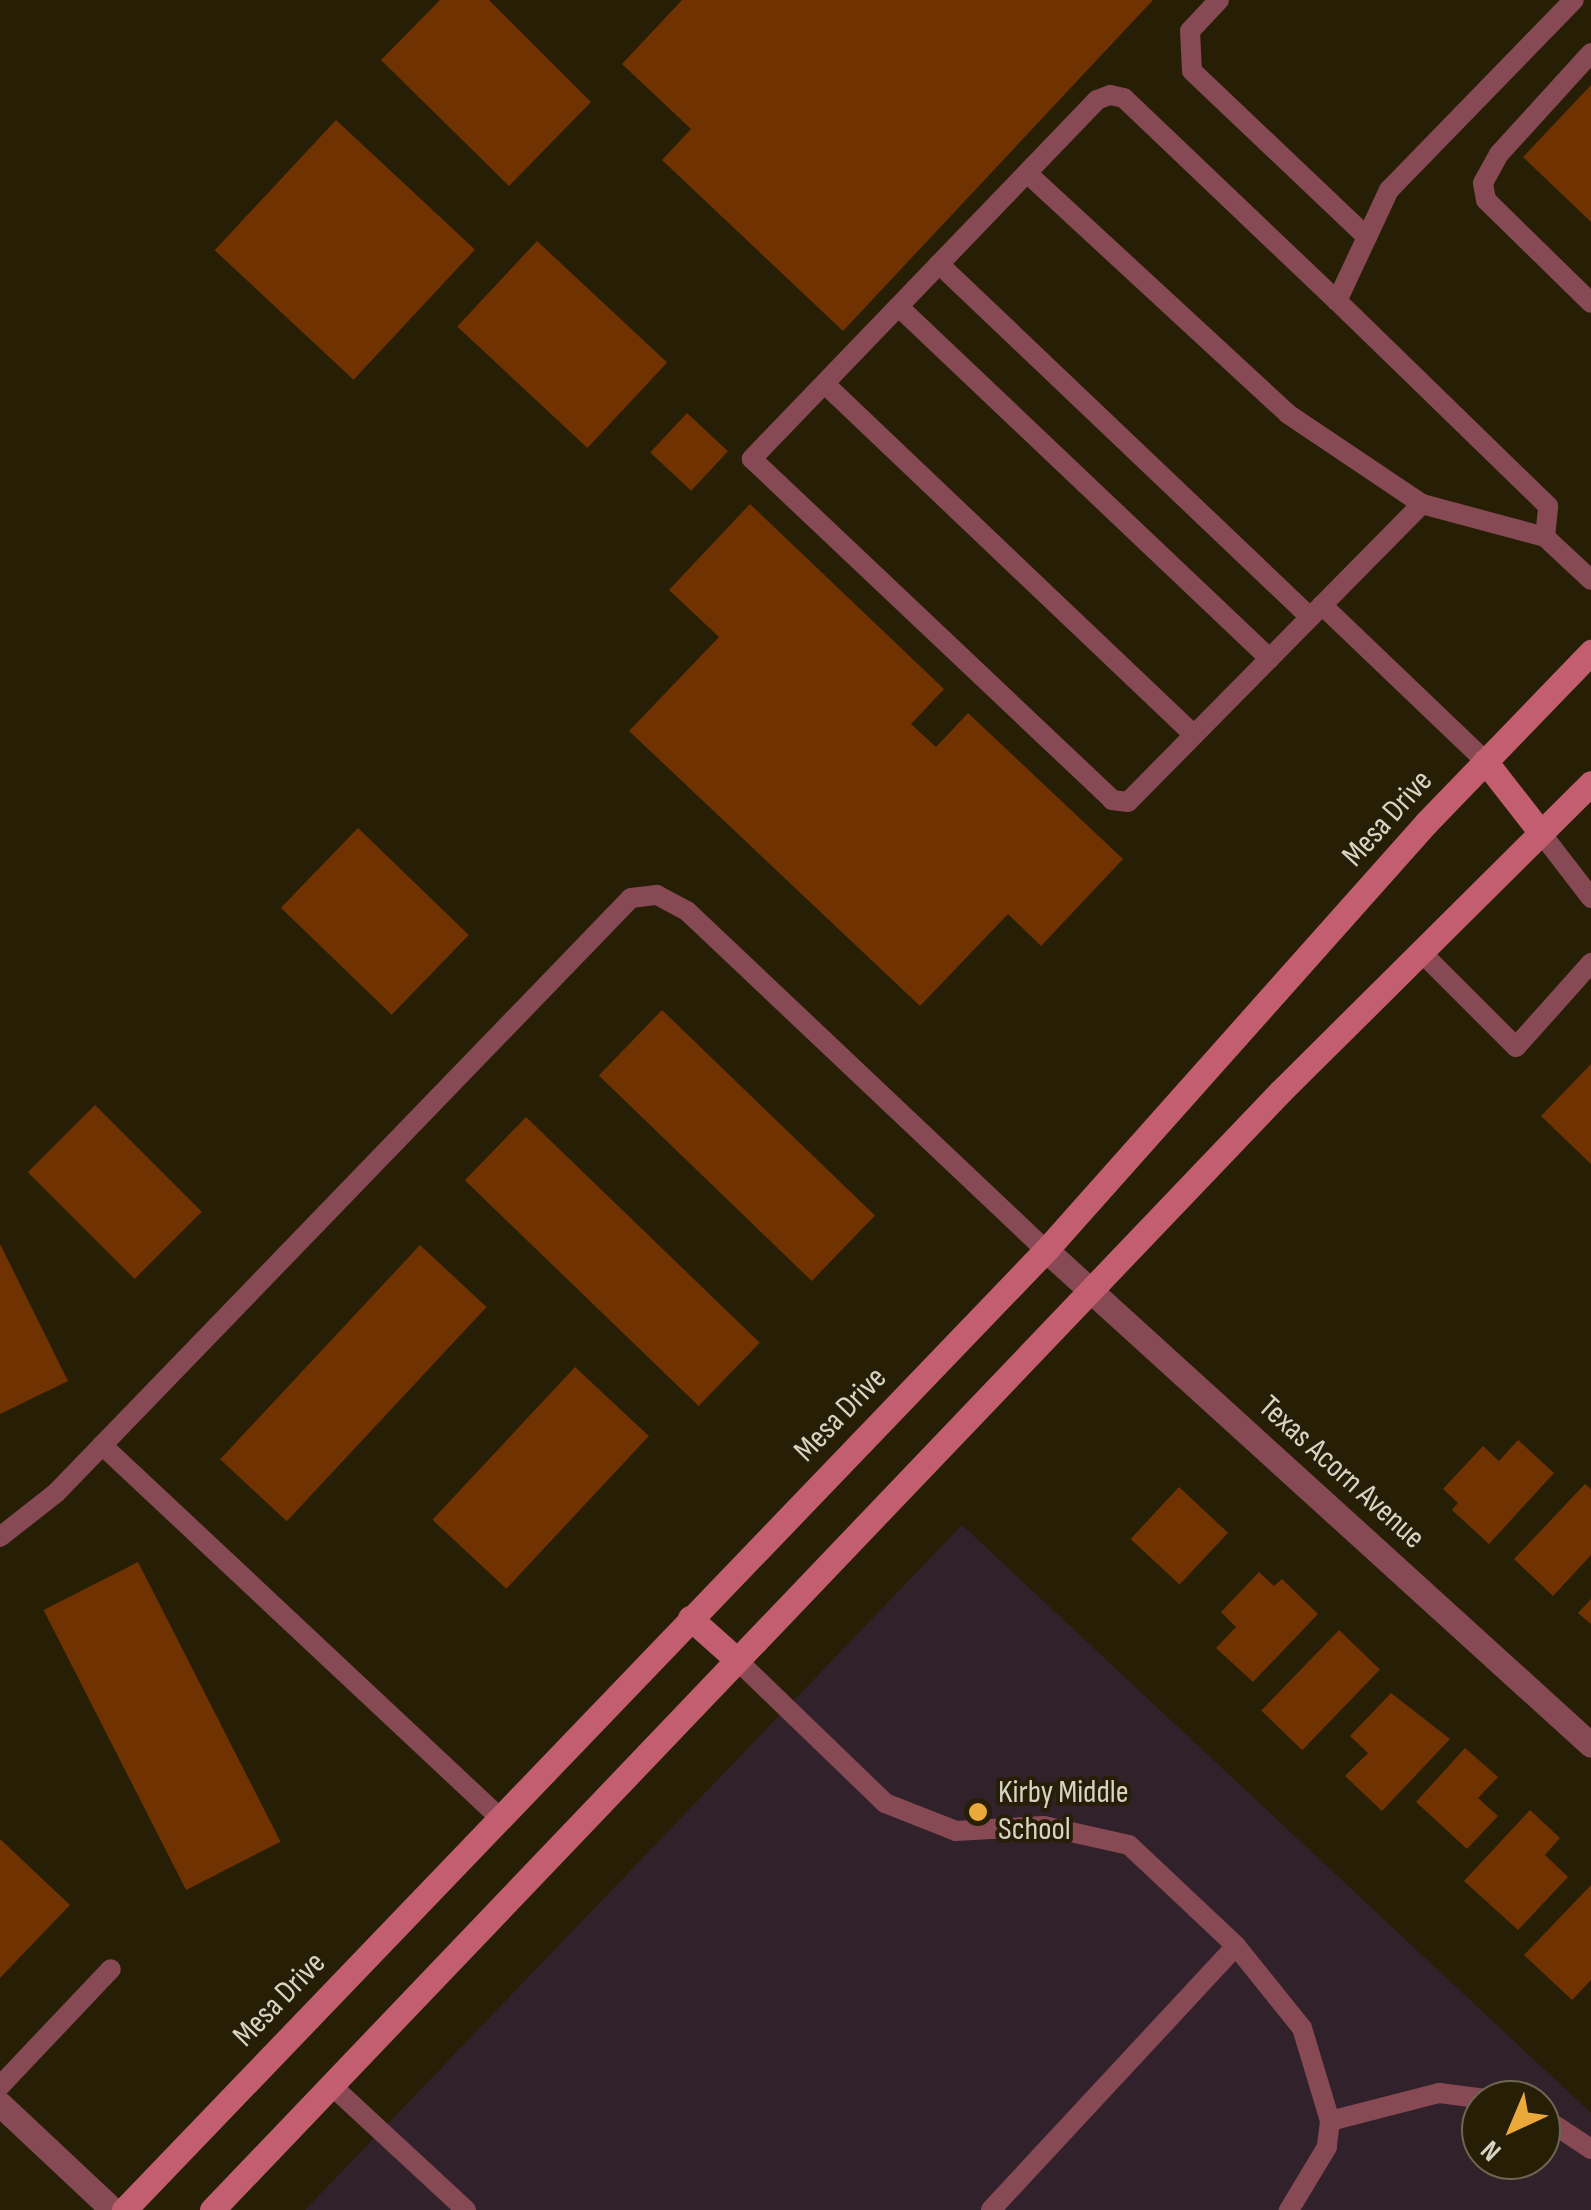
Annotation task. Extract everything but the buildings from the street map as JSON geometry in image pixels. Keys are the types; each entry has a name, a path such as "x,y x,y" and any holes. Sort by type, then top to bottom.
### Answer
{"main road":[{"name":"Mesa Drive","path":"124,2210 1046,1250 1485,762 1591,652"},
{"path":"1485,762 1541,833"},
{"path":"212,2210 736,1659 1421,952 1591,784"},
{"path":"690,1618 736,1659"}],"street":[{"name":"Texas Acorn Avenue","path":"1046,1250 1591,1745"},
{"path":"0,2104 113,2210"}],"lane":[{"path":"1219,0 1190,31 1192,71 1368,237"},
{"path":"1337,301 1390,190 1574,0"},
{"path":"1591,53 1499,154 1483,183 1486,200 1591,303"},
{"path":"1422,504 1128,802 1112,800 752,460 1096,100 1124,98 1548,506 1544,537"},
{"path":"1027,173 1288,414 1422,504 1544,537 1591,580"},
{"path":"939,264 1485,762"},
{"path":"899,307 1270,659"},
{"path":"825,384 1194,735"},
{"path":"1541,833 1591,898"},
{"path":"0,1537 102,1445 631,898 657,895 687,911 1046,1250"},
{"path":"1421,952 1516,1046 1591,962"},
{"path":"102,1445 500,1818"},
{"path":"736,1659 884,1802 956,1831 1044,1826 1129,1845 1236,1946 1302,2028 1330,2121 1327,2147 1289,2210"},
{"path":"991,2210 1236,1946"},
{"path":"0,2086 112,1969"},
{"path":"331,2085 466,2210"},
{"path":"1330,2121 1439,2093 1461,2096"},
{"path":"1561,2129 1591,2149"}],"shaded area":[{"name":"Kirby Middle School","path":"962,1525 1556,2080 1461,2080 1461,2180 1561,2180 1561,2085 1591,2113 1591,2210 305,2210"}],"place":[{"name":"Kirby Middle School","path":"978,1812"}]}
